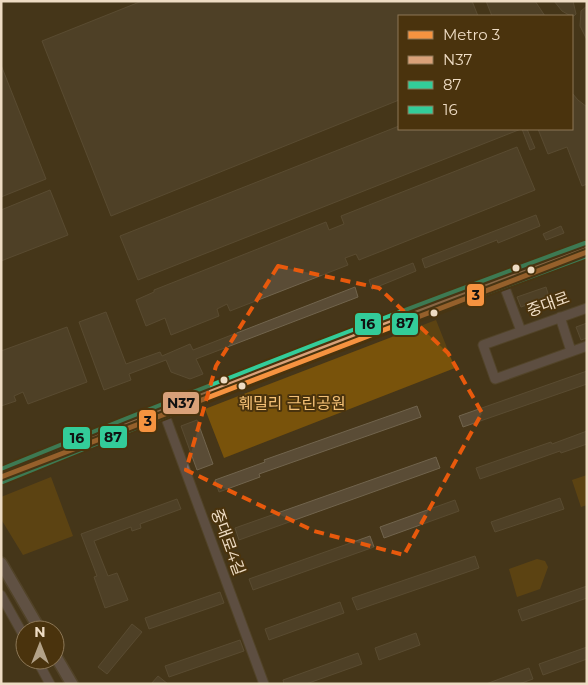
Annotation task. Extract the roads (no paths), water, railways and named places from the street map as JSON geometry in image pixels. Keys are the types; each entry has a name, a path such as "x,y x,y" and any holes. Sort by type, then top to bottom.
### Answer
{"main road":[{"path":"1,476 163,410 502,280 586,250"},
{"path":"1,563 34,620"},
{"path":"64,670 72,684"}],"street":[{"name":"중대로","path":"502,280 521,331"},
{"name":"중대로","path":"571,351 495,379 483,345 587,308"},
{"path":"560,317 571,351 587,346"},
{"name":"중대로4길","path":"163,410 264,684"},
{"path":"1,596 15,620"},
{"path":"1,606 15,621"},
{"path":"42,670 50,684"}],"metro line":[{"name":"3","path":"1,477 587,252"}],"park label":[{"name":"훼밀리 근린공원","path":"292,403"}]}
